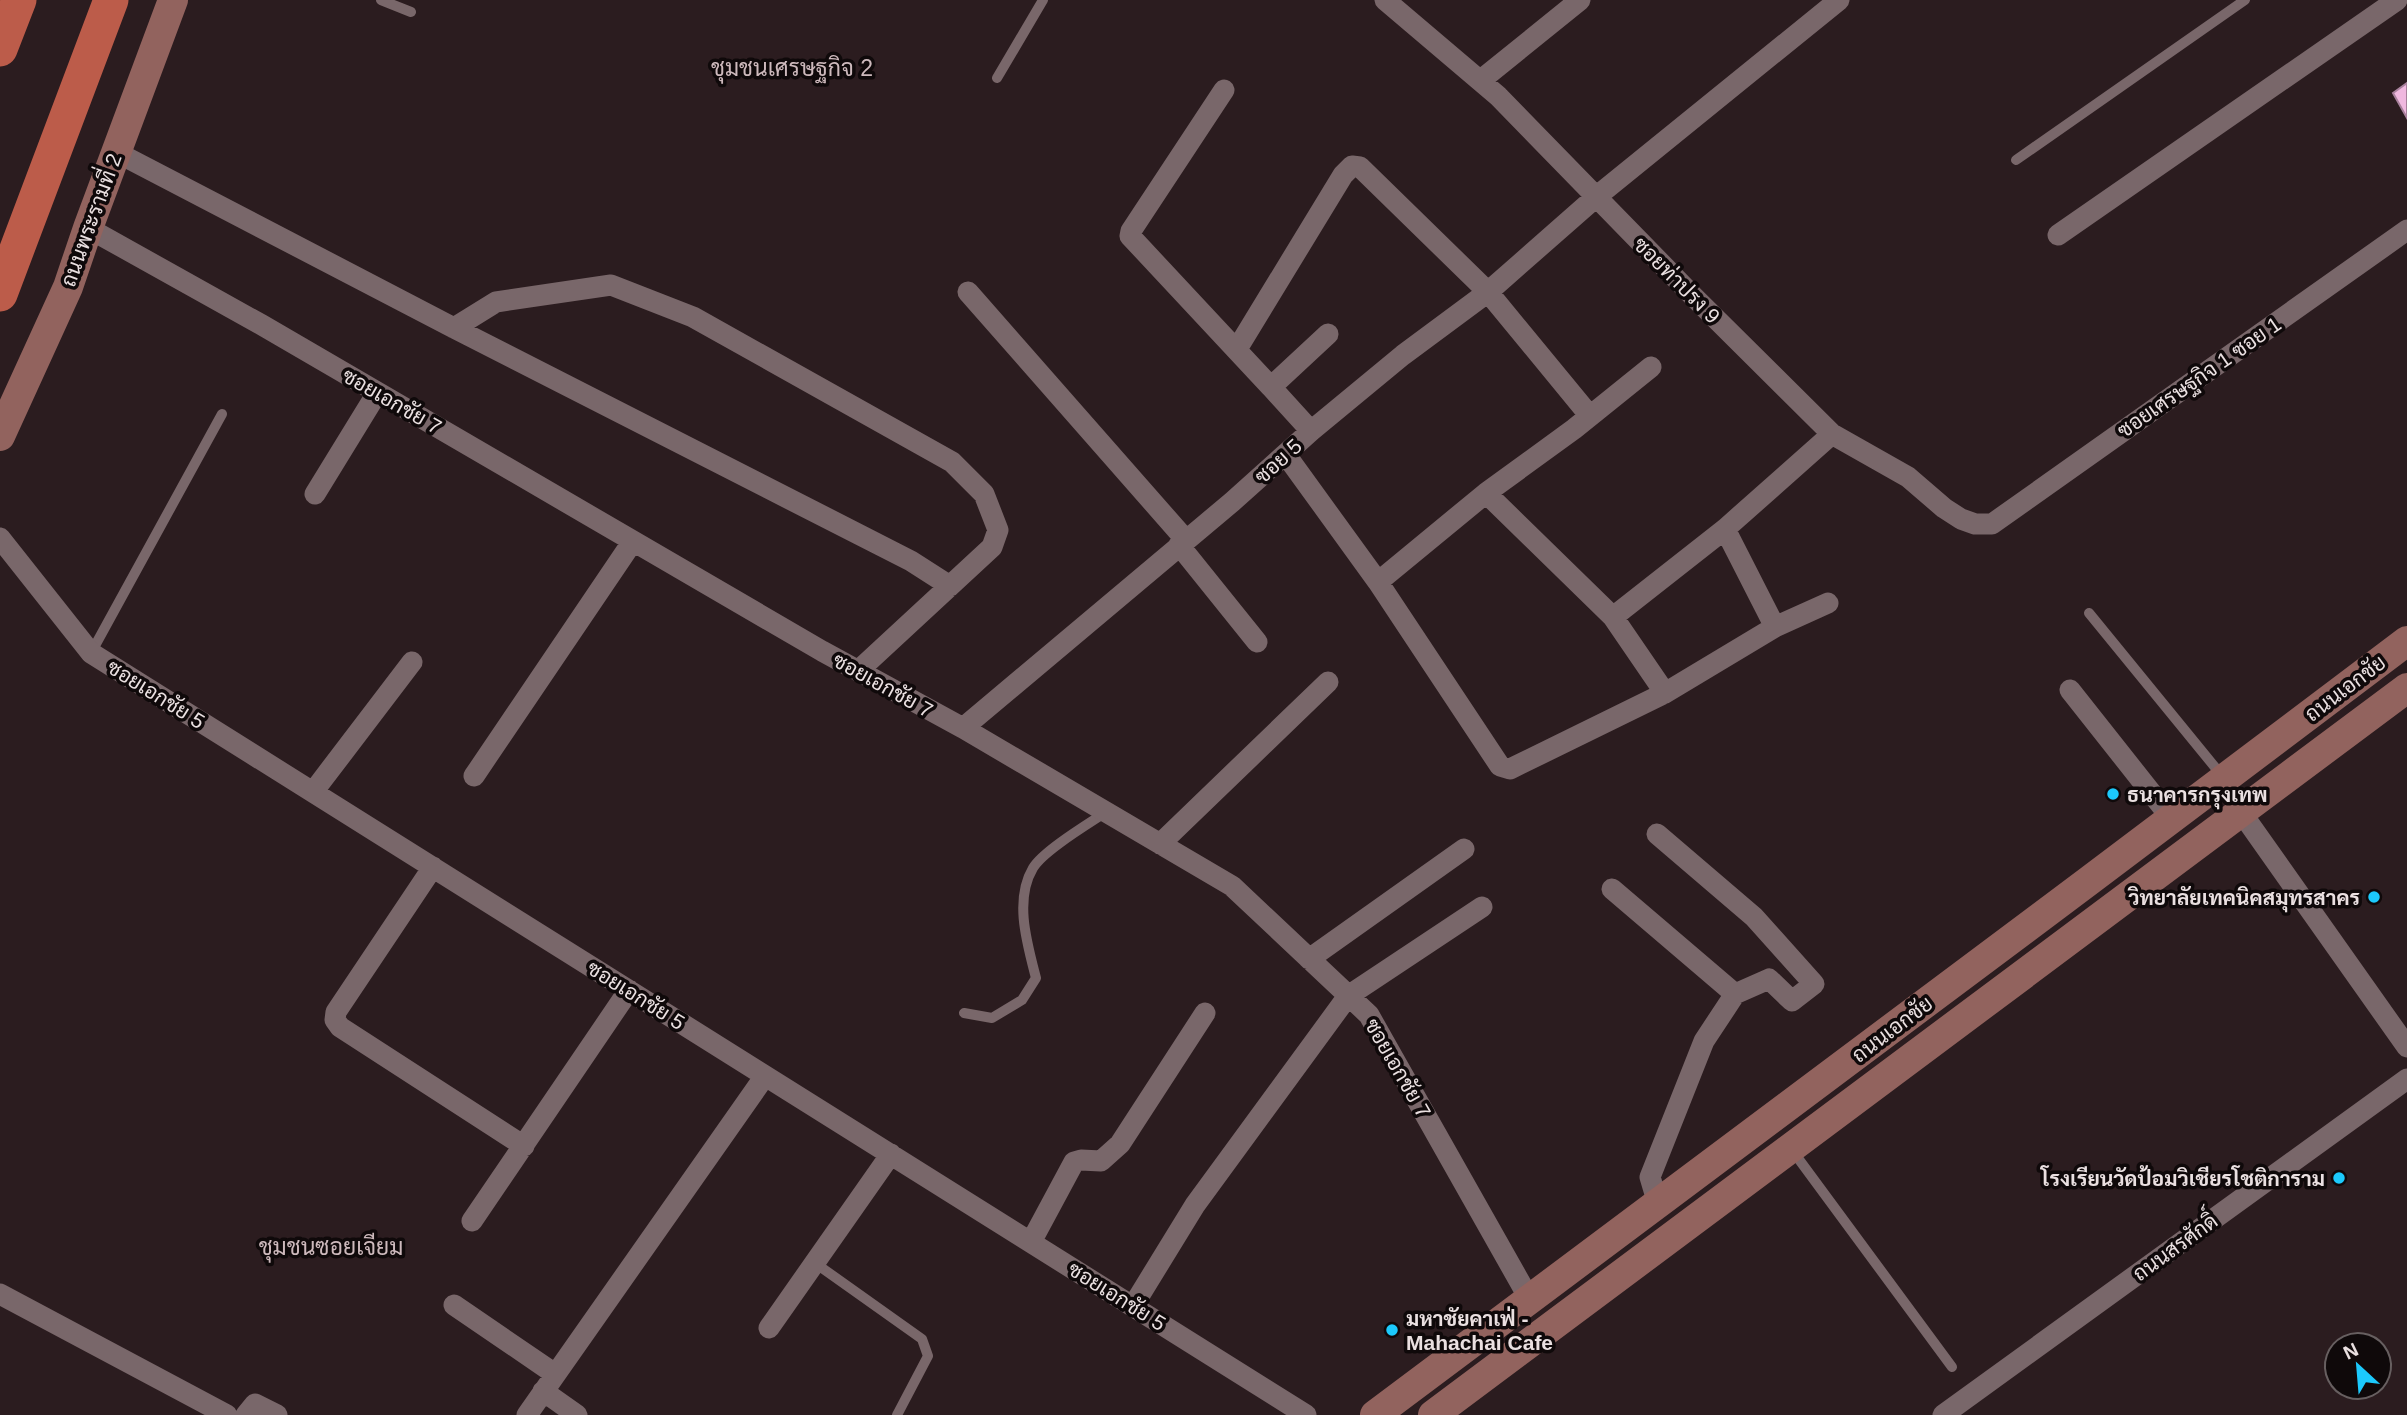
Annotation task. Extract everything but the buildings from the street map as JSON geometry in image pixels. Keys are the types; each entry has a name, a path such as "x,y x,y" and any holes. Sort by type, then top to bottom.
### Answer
{"highway":[{"path":"0,49 19,0"},
{"path":"0,294 111,0"}],"main road":[{"name":"ถนนพระรามที่ 2","path":"0,436 68,287 173,0"},
{"name":"ถนนเอกชัย","path":"1375,1415 2407,641"},
{"name":"ถนนเอกชัย","path":"1433,1415 2407,688"}],"street":[{"name":"ซอยท่าปรง 9","path":"1385,0 1481,80 1832,434 1908,477 1961,519 1975,524 1992,524"},
{"path":"1481,80 1580,0"},
{"name":"ซอย 5","path":"962,728 1311,431 1403,355 1488,292 1596,197 1839,0"},
{"path":"2058,235 2397,0"},
{"path":"1224,90 1130,231 1130,236 1311,431"},
{"path":"116,152 911,561 950,586"},
{"path":"1237,349 1343,175 1352,166 1360,167 1488,292 1590,416"},
{"name":"ซอยเอกชัย 7","path":"88,228 858,671 962,728 1232,886 1369,1015 1530,1300"},
{"name":"ซอยเศรษฐกิจ 1 ซอย 1","path":"1992,524 2407,230"},
{"path":"454,328 496,302 611,285 693,317 951,462 984,494 999,530 992,547 858,671"},
{"path":"968,292 1182,542 1257,642"},
{"path":"1271,387 1328,334"},
{"path":"1378,582 1486,493 1651,367"},
{"path":"315,494 377,393"},
{"path":"1613,617 1726,529 1832,434"},
{"path":"1286,455 1378,582 1500,766 1505,768 1510,769 1665,693 1776,627 1828,603"},
{"path":"1486,493 1613,617 1665,693"},
{"path":"1726,529 1776,627"},
{"name":"ซอยเอกชัย 5","path":"0,538 91,653 1306,1415"},
{"path":"474,776 633,541"},
{"path":"313,792 412,662"},
{"path":"1160,844 1328,682"},
{"path":"2070,690 2172,819"},
{"path":"2241,812 2407,1047"},
{"path":"1657,834 1754,917 1814,985 1791,1001 1769,979 1735,995 1704,1041 1650,1177 1658,1204"},
{"path":"1309,958 1464,849"},
{"path":"433,867 336,1012 335,1020 340,1027 524,1146"},
{"path":"1612,889 1735,995"},
{"path":"1133,1306 1195,1205 1348,996 1482,907"},
{"path":"472,1221 629,990"},
{"path":"1031,1242 1074,1162 1101,1161 1120,1144 1205,1013"},
{"path":"527,1415 765,1076"},
{"name":"ถนนสรศักดิ์","path":"1943,1415 2407,1080"},
{"path":"769,1328 891,1154"},
{"path":"0,1294 228,1415"},
{"path":"454,1305 549,1383 577,1415"},
{"path":"246,1415 255,1404 277,1415"}],"lane":[{"path":"381,0 411,12"},
{"path":"997,78 1042,0"},
{"path":"2016,160 2245,0"},
{"path":"91,653 222,414"},
{"path":"2089,613 2225,779"},
{"path":"964,1013 992,1018 1022,1000 1036,978 1028,947 1023,897 1034,866 1064,840 1106,812"},
{"path":"1791,1148 1952,1367"},
{"path":"815,1263 922,1339 928,1356 897,1415"}],"place":[{"name":"ธนาคารกรุงเทพ","path":"2113,794"},
{"name":"วิทยาลัยเทคนิคสมุทรสาคร","path":"2374,897"},
{"name":"โรงเรียนวัดป้อมวิเชียรโชติการาม","path":"2339,1178"},
{"name":"มหาชัยคาเฟ่ - Mahachai Cafe","path":"1392,1330"}],"district":[{"name":"ชุมชนเศรษฐกิจ 2","path":"792,68"},
{"name":"ชุมชนซอยเจียม","path":"331,1247"}]}
